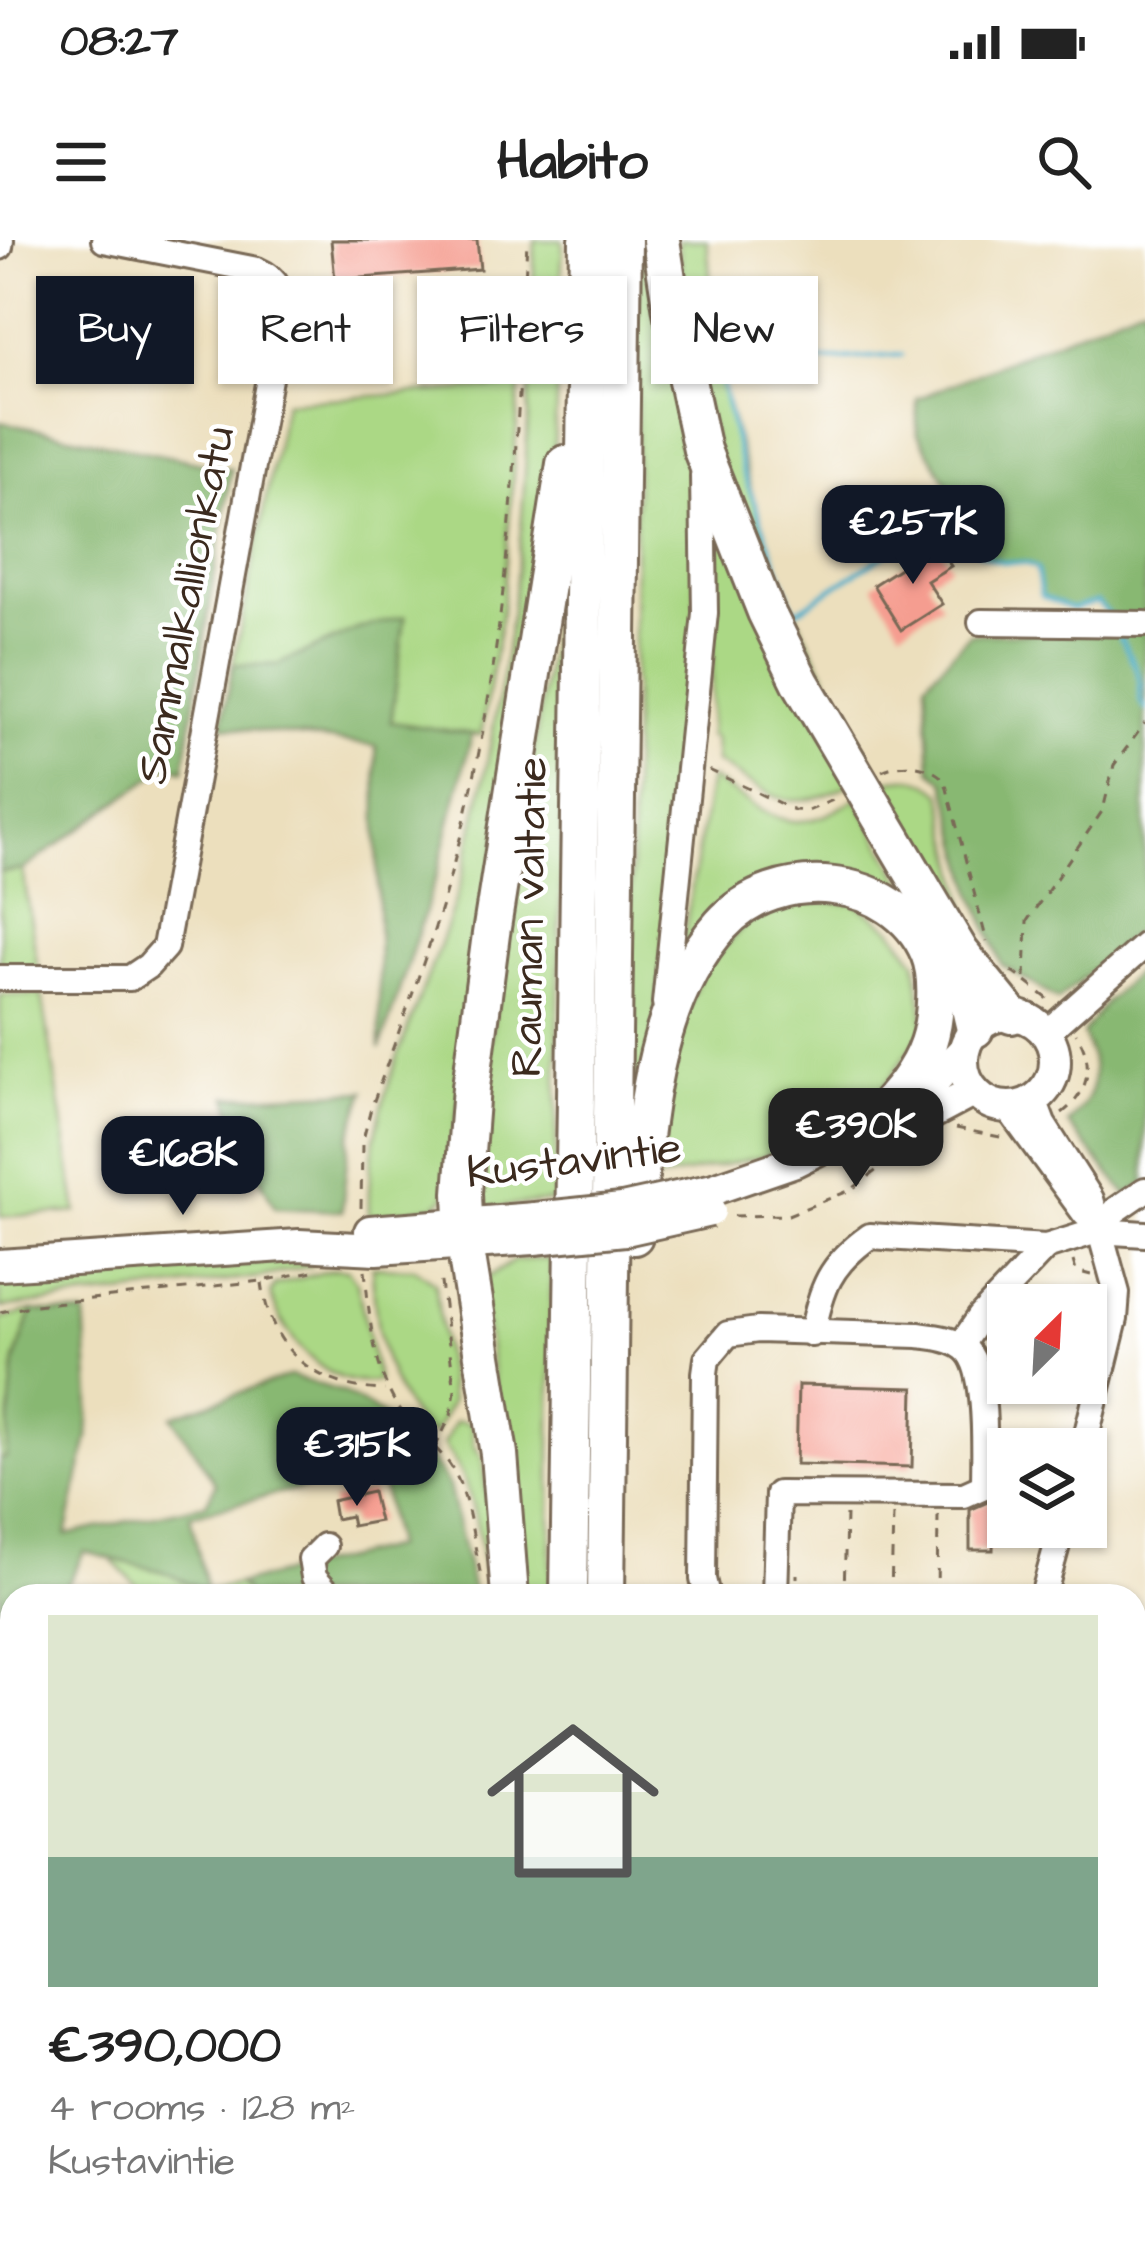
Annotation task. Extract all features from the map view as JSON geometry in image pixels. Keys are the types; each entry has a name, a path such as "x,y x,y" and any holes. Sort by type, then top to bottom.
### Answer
{"highway":[{"name":"Rauman valtatie","path":"587,276 588,240"},
{"name":"Rauman valtatie","path":"606,1584 623,240"},
{"path":"661,240 702,450 766,612 801,683 960,952 1011,1015"},
{"path":"496,1584 493,1404 465,1233 471,1087 576,384"},
{"name":"Rauman valtatie","path":"569,1584 586,384"},
{"path":"608,1412 629,1289 648,1111 661,1047 692,970 721,924 776,888 812,882 871,897 908,923 958,984 968,1000 970,1039"},
{"path":"871,1124 913,1075 927,1044 934,1019 930,955"}],"main road":[{"path":"998,1016 1055,1025 1055,1062 1045,1090 1027,1116 994,1106 974,1091 966,1079 970,1039 998,1016"},
{"name":"Kustavintie","path":"715,1206 912,1103 970,1039"},
{"name":"Kustavintie","path":"0,1265 309,1257 465,1233 534,1228 622,1209 715,1206 838,1163 974,1091"}],"street":[{"name":"Sammalkallionkatu","path":"0,978 130,978 164,946 281,313 282,296 270,276 104,240"},
{"path":"661,1047 705,613 702,450"},
{"path":"981,622 1145,624"},
{"path":"1055,1025 1145,945"},
{"path":"1027,1116 1097,1231 1114,1272 1115,1319 1088,1428"},
{"path":"1097,1231 1116,1210 1145,1190"},
{"path":"812,1334 822,1288 832,1271 870,1236 1046,1247 1097,1231 1145,1234"},
{"path":"961,1345 980,1317 1046,1247"},
{"path":"704,1584 707,1359 728,1334 742,1330 940,1337 961,1345 972,1356 988,1428"},
{"path":"775,1584 778,1494 964,1495 987,1489"},
{"path":"320,1584 311,1559 324,1546"},
{"path":"1046,1584 1056,1548"}],"path":[{"path":"362,1223 362,1144 454,861 486,711 511,544 527,240"},
{"path":"1024,979 1028,921 1102,810 1114,765 1145,723"},
{"path":"875,775 889,767 921,767 938,772 945,781 988,948"},
{"path":"709,770 794,810 808,811 847,792"},
{"path":"948,1128 1011,1138 1027,1116 1076,1102 1087,1079 1087,1056 1055,1025 1024,979 1002,965"},
{"path":"715,1206 788,1215 850,1190 912,1144"},
{"path":"0,1312 262,1281 309,1257"},
{"path":"432,1269 440,1274 455,1391 451,1415 434,1449"},
{"path":"365,1270 374,1348 386,1390 450,1464 493,1584"},
{"path":"262,1281 272,1325 302,1366 344,1386 386,1390"},
{"path":"451,1415 465,1417"},
{"path":"844,1584 846,1495"},
{"path":"891,1584 893,1495"},
{"path":"937,1584 938,1495"}],"green space":[{"path":"535,240 563,240 561,276 534,276"},
{"path":"639,240 651,240 657,276 651,276 651,384 676,384 696,501 696,615 654,1034 627,1189"},
{"path":"678,240 707,240 710,276 682,276"},
{"path":"1145,303 1145,617 1110,616 1097,602 1072,609 1041,596 1037,570 985,556 952,526 934,523 961,506 917,433 917,399"},
{"path":"529,384 557,384 554,451 445,1197 436,1205 369,1217 370,1170 390,1079 455,903 475,820 515,589"},
{"path":"699,384 722,384 753,497 795,612 878,782 912,778 942,793 976,953 783,620 721,469"},
{"path":"520,386 502,611 481,735 391,723 405,617 358,629 277,665 233,665 285,402"},
{"path":"0,422 231,469 184,770 169,765 23,870 0,872"},
{"path":"712,505 849,784 828,794 780,798 716,762 714,738 709,736 716,600"},
{"path":"567,530 555,1201 488,1208 479,1204 483,1089"},
{"path":"405,616 391,722 472,734 437,874 380,1049 376,746 222,726 233,665 277,665 358,629"},
{"path":"1145,632 1145,923 1058,1000 1002,965 974,894 945,781 931,770 926,682 970,634"},
{"path":"710,778 781,819 814,819 856,798 931,932 798,874 676,984"},
{"path":"23,870 38,969 0,970 0,872"},
{"path":"766,901 855,903 892,929 916,961 925,1028 869,1108 764,1156 651,1181 670,1056 702,972"},
{"path":"1145,964 1145,1184 1127,1195 1068,1124 1086,1101 1093,1082 1083,1033 1105,1003"},
{"path":"0,995 42,995 77,1212 0,1217"},
{"path":"365,1091 349,1138 342,1211 275,1208 243,1144 228,1097"},
{"path":"551,1259 551,1584 519,1584 481,1282 515,1260"},
{"path":"310,1261 311,1266 260,1277 0,1308 0,1285"},
{"path":"372,1267 414,1268 435,1283 451,1402 434,1434 416,1420 391,1375 377,1322"},
{"path":"348,1270 357,1283 378,1381 341,1378 324,1369 297,1343 270,1294 275,1285"},
{"path":"32,1311 15,1361 6,1458 0,1460 0,1319"},
{"path":"32,1311 85,1315 88,1437 66,1535 206,1504 216,1484 172,1416 290,1376 343,1392 392,1421 429,1457 449,1486 471,1584 238,1584 394,1547 380,1469 190,1515 205,1584 191,1584 161,1571 84,1552 68,1584 0,1584 0,1460 6,1458 15,1361"},
{"path":"455,1421 471,1423 474,1445 482,1458 499,1584 485,1584 470,1497 443,1445"},
{"path":"109,1557 191,1584 135,1584"}],"building":[{"path":"331,240 477,240 480,269 335,276"},
{"path":"937,544 951,566 927,581 942,604 901,630 873,585"},
{"path":"798,1385 914,1388 912,1467 796,1464"},
{"path":"372,1492 379,1521 352,1526 350,1516 335,1519 332,1501"},
{"path":"987,1502 987,1548 993,1550 970,1550 970,1510"}],"waterway":[{"path":"902,355 718,368 742,470 795,612 934,523 952,525 985,556 1037,569 1041,596 1072,609 1097,602 1109,615"},
{"path":"1119,635 1138,674 1145,709"}]}
